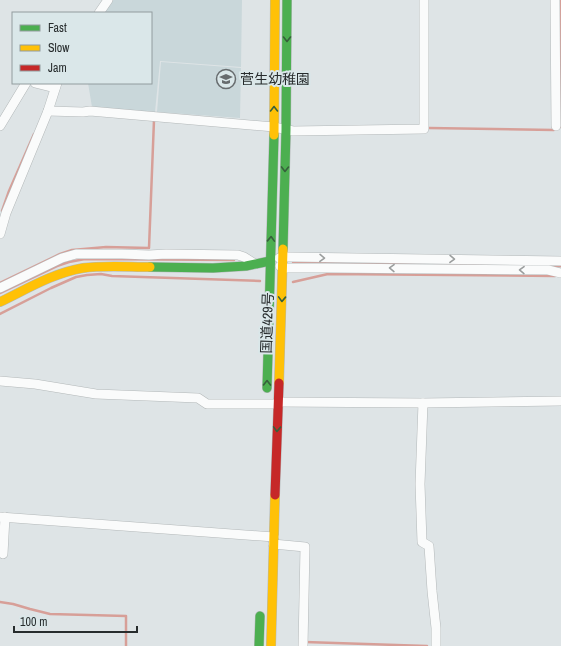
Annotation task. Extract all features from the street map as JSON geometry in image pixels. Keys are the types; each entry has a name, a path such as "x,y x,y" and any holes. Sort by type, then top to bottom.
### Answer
{"main road":[{"name":"国道429号","path":"266,408 274,127 275,0"},
{"name":"国道429号","path":"271,646 283,268 287,0"},
{"path":"0,302 57,275 84,268 241,267 270,261"},
{"path":"259,646 260,607"}],"street":[{"path":"100,12 108,0"},
{"path":"48,111 90,111 274,127 293,131 424,129 424,0"},
{"path":"556,0 558,121"},
{"path":"0,126 25,84"},
{"path":"0,234 3,212 48,111 54,86 41,84"},
{"path":"0,288 62,258 76,254 238,255 255,264"},
{"path":"270,261 283,257 561,261"},
{"path":"270,261 283,268 548,270 561,272"},
{"path":"0,381 34,384 96,394 198,398 207,404 266,408 278,403 561,401"},
{"path":"423,403 420,484 422,542 429,546 436,628 436,646"},
{"path":"3,554 2,517 263,536 305,547 303,646"}],"shaded area":[{"path":"111,0 242,0 241,67 160,61 155,112 92,107 88,84 152,84 152,12 103,12"},
{"path":"161,62 241,68 240,118 157,112"}],"waterway":[{"path":"429,128 554,130 560,127 560,0"},
{"path":"0,283 60,254 72,250 106,247 149,248 154,120"},
{"path":"2,211 9,191 34,134"},
{"path":"0,293 57,266 85,259 234,260"},
{"path":"293,263 561,266"},
{"path":"0,314 51,288 76,277 87,275 101,274 112,276 260,281"},
{"path":"293,282 328,274 555,276"},
{"path":"0,602 50,614 126,616 126,646"},
{"path":"305,642 427,646"}],"traffic: fast":[{"path":"283,249 287,0"},
{"path":"267,388 274,135"},
{"path":"150,267 213,268 246,266 270,261"},
{"path":"259,646 260,616"}],"traffic: slow":[{"path":"274,135 275,0"},
{"path":"279,383 283,249"},
{"path":"0,302 40,282 72,270 116,266 150,267"},
{"path":"271,646 275,495"}],"traffic: jam":[{"path":"275,495 279,383"}],"place":[{"name":"菅生幼稚園","path":"226,79"}]}
